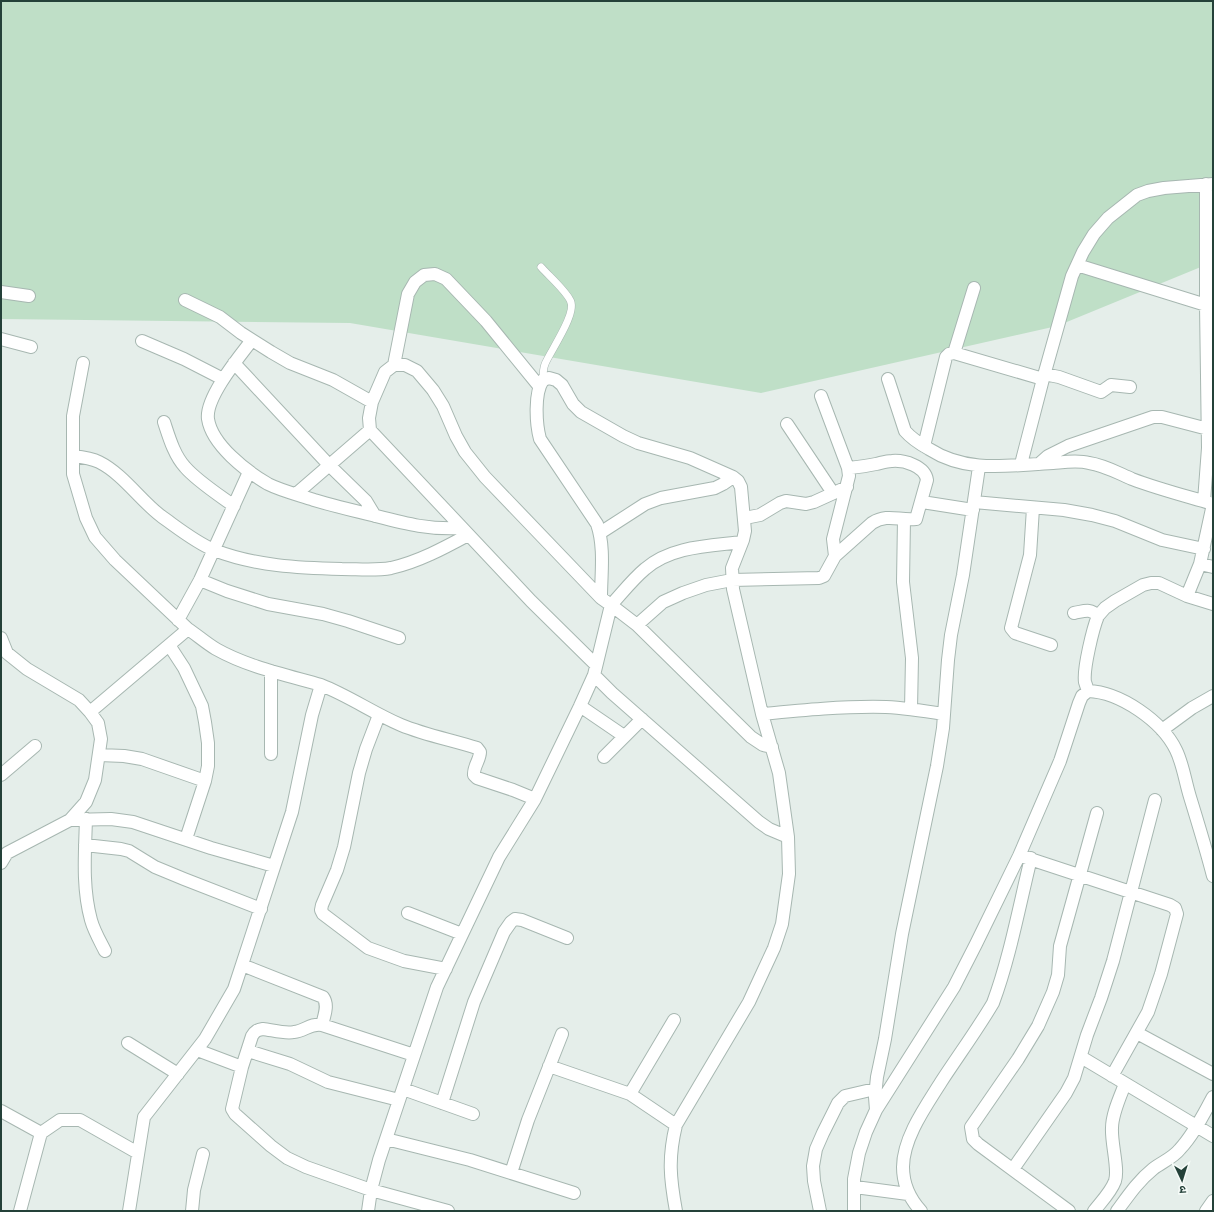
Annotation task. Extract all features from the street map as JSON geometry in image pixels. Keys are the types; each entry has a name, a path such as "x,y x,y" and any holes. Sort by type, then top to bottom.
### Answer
{"street":[{"path":"1021,464 1072,276 1094,234 1108,218 1137,195 1164,188 1209,184 1206,305 1210,503 1204,549 1200,564 1187,596"},
{"path":"1077,265 1206,305"},
{"path":"394,365 408,294 415,282 424,275 435,274 446,279 486,321 541,383 537,418 540,439 597,524 600,533 601,598"},
{"path":"954,353 974,288"},
{"path":"1,292 29,296"},
{"path":"185,300 220,318 252,340 290,363 333,380 372,402"},
{"path":"1,339 31,347"},
{"path":"252,340 223,379 212,402 208,417 213,434 232,457 249,472 270,484 333,506 425,528 465,531"},
{"path":"142,341 184,359 223,379"},
{"path":"924,446 946,357 949,354 954,353 1044,376 1059,377 1101,392 1111,385 1130,387"},
{"path":"83,363 73,416 73,474 86,518 95,537 115,560 188,629 215,648 271,671 321,685 402,726 477,748 480,752 480,756 474,771 474,775 477,778 535,799"},
{"path":"234,363 329,466 366,501 375,516"},
{"path":"772,747 763,745 751,737 637,625 601,598 491,483 465,452 456,436 443,406 433,390 417,371 405,365 394,365 385,372 372,402 370,430 642,719 759,822 769,829 788,837"},
{"path":"541,383 549,378 556,380 562,385 573,404 581,412 638,443 690,458 733,477 738,481 741,487 745,531 732,568 732,580 762,714 779,773 788,837 789,874 782,924 774,948 749,1002 676,1125 671,1145 670,1163 676,1211"},
{"path":"888,379 905,431 911,438 936,454 955,462 979,467 1089,462 1106,467 1132,479 1168,492 1210,503"},
{"path":"821,396 848,468 849,476 833,539 835,556"},
{"path":"1039,464 1048,456 1068,446 1153,417 1162,417 1208,429"},
{"path":"164,422 172,447 185,467 204,484 234,506"},
{"path":"787,424 833,493"},
{"path":"296,494 370,430"},
{"path":"73,456 86,458 100,463 116,475 159,514 192,538 214,550 271,564 304,568 367,570 390,568 409,563 440,550 465,531"},
{"path":"637,625 663,602 706,585 732,580 819,578 824,576 835,556 879,519 886,517 916,519 927,480 926,475 917,467 900,461 890,460 877,464 848,468"},
{"path":"876,1110 875,1089 885,1039 902,934 937,766 944,714 951,635 963,575 979,467"},
{"path":"178,620 200,580 249,472"},
{"path":"600,533 645,504 661,498 715,488 733,477"},
{"path":"745,518 760,515 786,501 806,504 814,502 847,487"},
{"path":"922,502 1064,510 1092,514 1115,521 1162,540 1204,549"},
{"path":"1033,508 1030,555 1011,628 1015,633 1051,645"},
{"path":"904,519 903,569 905,603 912,658 911,709"},
{"path":"368,1211 371,1190 386,1139 437,987 499,857 535,799 580,706 595,670 611,605 645,569 658,560 676,552 742,542"},
{"path":"1200,564 1213,567"},
{"path":"200,580 247,598 268,604 341,619 399,638"},
{"path":"1088,691 1085,682 1085,673 1095,624 1098,616 1105,608 1115,601 1143,585 1151,583 1168,587 1187,596 1213,604"},
{"path":"1074,613 1087,610 1093,611 1098,616"},
{"path":"90,712 188,629"},
{"path":"1,638 7,653 27,670 79,700 98,723 101,739 95,780 86,802 70,820 3,854"},
{"path":"169,645 184,668 202,706 206,722 208,743 208,766 205,781 186,839"},
{"path":"271,671 271,754"},
{"path":"129,1211 144,1117 205,1039 234,989 292,812 312,715 321,685"},
{"path":"854,1211 854,1187 859,1153 866,1132 876,1110 954,987 1025,857 1060,761 1079,703 1082,696 1088,691 1107,693 1134,707 1162,730 1176,750 1208,835 1213,876"},
{"path":"1162,730 1192,708 1213,696"},
{"path":"580,706 624,736"},
{"path":"762,714 886,707 944,714"},
{"path":"379,715 366,749 359,773 344,847 337,870 322,904 321,910 323,914 368,948 404,961 446,969"},
{"path":"604,757 642,719"},
{"path":"1,775 35,746"},
{"path":"99,755 124,756 142,759 205,781"},
{"path":"1013,1169 1066,1093 1074,1078 1087,1035 1114,961 1155,800"},
{"path":"1069,1211 978,1144 973,1139 971,1127 1018,1059 1038,1026 1053,992 1058,975 1060,946 1097,813"},
{"path":"86,819 85,880 88,902 92,921 105,952"},
{"path":"70,820 111,819 133,822 211,848 274,866"},
{"path":"85,845 121,849 156,867 260,909"},
{"path":"1025,857 1170,905 1175,908 1177,914 1161,974 1148,1012 1138,1033 1112,1076"},
{"path":"921,1211 908,1194 904,1179 903,1167 905,1154 910,1137 919,1119 993,1003 1001,982 1007,958 1025,857"},
{"path":"408,913 462,934"},
{"path":"442,1103 474,1002 504,932 511,922 515,920 522,920 567,938"},
{"path":"242,965 323,998 326,1001 326,1006 322,1025"},
{"path":"630,1094 674,1020"},
{"path":"414,1055 322,1025 310,1025 293,1032 263,1029 258,1030 254,1032 242,1067 232,1109 235,1114 287,1158 326,1175 371,1190 448,1211"},
{"path":"1138,1033 1213,1074"},
{"path":"511,1173 528,1120 562,1034"},
{"path":"128,1043 178,1074"},
{"path":"197,1050 242,1067"},
{"path":"248,1051 290,1064 328,1082 401,1094 442,1103 473,1114"},
{"path":"1081,1057 1213,1136"},
{"path":"549,1066 630,1094 676,1125"},
{"path":"1094,1211 1116,1179 1112,1126 1125,1084"},
{"path":"820,1211 814,1181 813,1166 816,1149 823,1133 838,1102 845,1096 875,1089"},
{"path":"1117,1211 1140,1180 1181,1149 1197,1126 1213,1097"},
{"path":"1,1111 41,1133"},
{"path":"20,1211 41,1133 60,1120 80,1120 138,1153"},
{"path":"386,1139 470,1160 574,1193"},
{"path":"192,1211 194,1190 203,1154"},
{"path":"854,1187 908,1194"},
{"path":"1206,1211 1213,1201"}],"lane":[{"path":"541,267 571,300 572,310 568,321 544,366 541,383"}],"green space":[{"path":"1,1 1213,1 1213,262 1057,326 761,393 350,323 1,319"}]}
